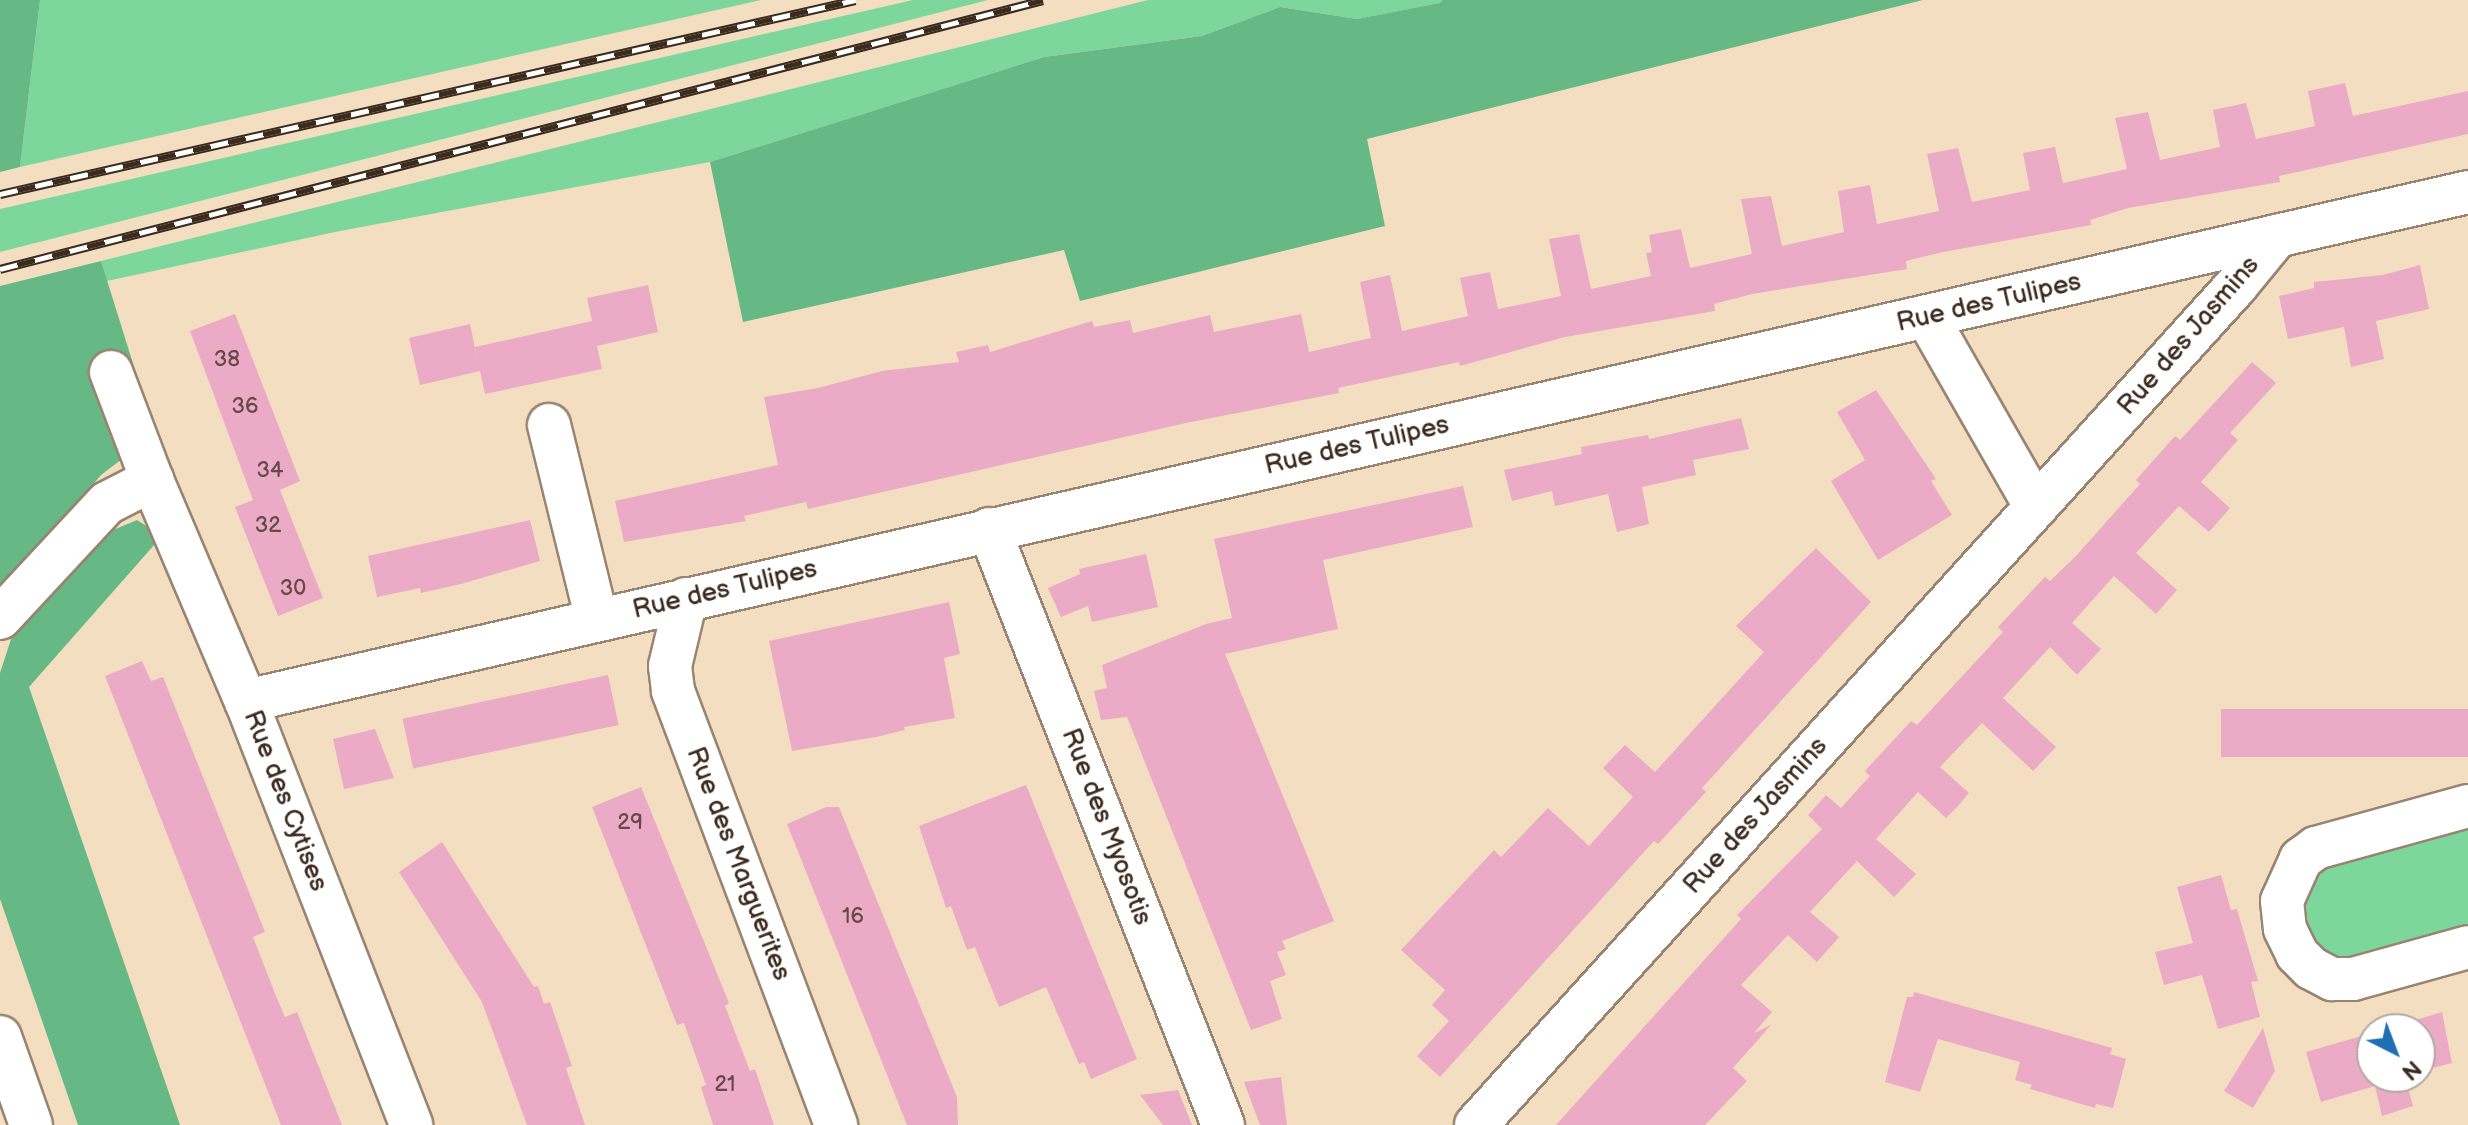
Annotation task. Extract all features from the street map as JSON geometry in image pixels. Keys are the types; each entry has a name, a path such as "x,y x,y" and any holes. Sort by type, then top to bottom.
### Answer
{"street":[{"name":"Rue des Tulipes","path":"246,701 2468,192"},
{"name":"Rue des Jasmins","path":"1476,1125 2236,286 2277,236"},
{"path":"1927,317 2036,507"},
{"name":"Rue des Cytises","path":"111,372 152,480 246,701 411,1125"},
{"path":"549,425 597,620"},
{"path":"0,618 107,503 152,480"},
{"name":"Rue des Myosotis","path":"989,529 1223,1125"},
{"name":"Rue des Marguerites","path":"686,599 670,666 673,691 836,1125"},
{"path":"2468,806 2316,848 2301,859 2282,901 2285,929 2297,954 2311,968 2332,979 2353,979 2468,947"},
{"path":"0,1037 31,1125"}],"green space":[{"path":"0,0 40,0 20,167 0,172"},
{"path":"40,0 761,0 20,167"},
{"path":"913,0 988,0 0,252 0,209"},
{"path":"1148,0 1443,0 1441,3 1357,19 1280,7 1202,36 1044,57 710,162 335,232 107,281 101,261"},
{"path":"1443,0 1923,0 1367,139 1385,226 1080,301 1064,250 743,322 710,162 1044,57 1202,36 1280,7 1357,19"},
{"path":"101,261 155,434 101,475 0,595 0,286"},
{"path":"137,520 162,536 29,687 180,1125 78,1125 0,899 0,673 14,630 113,530"},
{"path":"2468,819 2468,932 2355,963 2328,956 2310,941 2301,926 2302,886 2313,870"}],"building":[{"path":"2345,83 2353,116 2468,91 2468,134 2279,176 2280,182 2128,208 2090,220 2091,225 1943,252 1906,261 1907,269 1752,294 1714,304 1715,311 1565,337 1460,366 1459,362 1338,388 1339,393 1186,423 808,509 806,502 744,516 746,521 624,542 615,501 778,465 764,397 818,388 882,371 959,362 956,352 988,345 990,352 1092,321 1094,327 1130,320 1133,333 1210,315 1214,332 1301,314 1309,352 1371,338 1360,282 1390,275 1402,331 1468,316 1460,278 1490,272 1498,309 1561,296 1549,239 1579,234 1591,289 1651,276 1646,253 1652,252 1649,235 1681,229 1690,268 1752,254 1741,199 1771,196 1782,246 1844,232 1838,191 1870,185 1877,224 1939,211 1927,154 1958,148 1972,202 2030,190 2023,153 2055,147 2063,183 2127,169 2115,118 2148,112 2160,160 2220,147 2213,110 2246,103 2256,139 2315,126 2308,91"},
{"path":"2420,265 2429,309 2376,321 2384,359 2351,367 2344,327 2288,339 2279,296 2314,288 2314,282 2383,275"},
{"path":"648,285 658,332 597,346 602,369 485,394 480,371 420,385 409,338 470,324 477,358 475,347 592,321 587,298"},
{"path":"235,314 300,481 280,490 323,598 278,616 235,507 253,500 190,331"},
{"path":"2252,362 2276,383 2230,433 2238,440 2201,482 2230,508 2209,532 2179,506 2136,553 2177,590 2156,614 2114,576 2072,623 2101,649 2077,675 2050,647 2003,698 2056,747 2033,771 1982,723 1940,767 1969,793 1958,806 1946,818 1918,792 1876,839 1916,874 1894,897 1857,861 1810,912 1839,937 1817,962 1788,935 1741,985 1772,1012 1754,1033 1771,1025 1733,1068 1747,1081 1705,1125 1556,1125 1741,919 1737,915 1822,829 1808,815 1826,795 1841,808 1870,776 1865,771 1911,721 1917,725 2003,632 1998,627 2045,577 2050,581 2076,556 2140,484 2136,480 2175,436 2180,440"},
{"path":"1876,390 1936,479 1931,481 1952,515 1878,560 1831,481 1865,460 1837,412"},
{"path":"1741,418 1749,449 1693,460 1696,475 1642,487 1649,524 1617,532 1608,494 1555,506 1552,491 1512,501 1504,470 1582,454 1581,447 1648,435 1649,439"},
{"path":"1463,486 1473,527 1323,560 1338,629 1225,654 1334,921 1282,941 1286,949 1277,952 1286,975 1270,981 1282,1019 1251,1030 1127,717 1101,720 1094,691 1107,688 1102,665 1206,624 1232,618 1214,539"},
{"path":"530,520 540,561 421,593 420,588 377,597 368,556"},
{"path":"1816,548 1871,602 1702,788 1706,792 1658,844 1654,841 1440,1077 1417,1056 1449,1021 1432,1005 1445,990 1401,950 1494,850 1501,857 1548,808 1589,846 1633,797 1603,768 1625,745 1655,772 1764,652 1736,626"},
{"path":"1146,554 1158,607 1092,622 1088,606 1061,617 1048,588 1080,574 1079,569"},
{"path":"949,602 960,654 944,658 955,718 904,727 905,730 876,737 792,751 769,641"},
{"path":"142,661 151,681 163,677 265,932 253,937 276,996 285,1017 297,1012 342,1125 281,1125 105,676"},
{"path":"608,675 619,725 413,769 403,719"},
{"path":"2221,709 2468,709 2468,757 2221,757"},
{"path":"375,729 394,778 344,789 333,739"},
{"path":"1026,785 1137,1059 1091,1079 1084,1062 1079,1064 1046,987 999,1007 975,947 967,950 951,906 946,908 919,826"},
{"path":"641,787 729,1003 725,1006 750,1071 755,1069 774,1125 713,1125 701,1087 706,1085 684,1023 677,1025 592,807"},
{"path":"826,807 839,807 957,1097 958,1125 907,1125 787,824"},
{"path":"442,842 534,987 538,986 544,1004 550,1002 572,1066 566,1068 585,1125 527,1125 482,1002 399,872"},
{"path":"2221,875 2231,910 2237,909 2258,981 2251,982 2260,1017 2218,1029 2202,975 2164,985 2155,952 2193,943 2177,887"},
{"path":"1914,992 2112,1048 2110,1054 2126,1059 2113,1108 2096,1104 2095,1108 2030,1089 2032,1085 2015,1080 2020,1062 1938,1039 1920,1092 1885,1082 1907,997 1913,997"},
{"path":"2442,1012 2452,1063 2436,1067 2436,1014"},
{"path":"2263,1028 2275,1071 2253,1108 2224,1091"},
{"path":"2356,1038 2356,1092 2321,1102 2306,1052"},
{"path":"1281,1077 1287,1125 1260,1125 1244,1082"},
{"path":"1178,1090 1192,1125 1163,1125 1140,1095"},
{"path":"2377,1093 2409,1093 2413,1106 2382,1116"}],"railway":[{"path":"0,194 855,0"},
{"path":"0,269 1043,0"}]}
